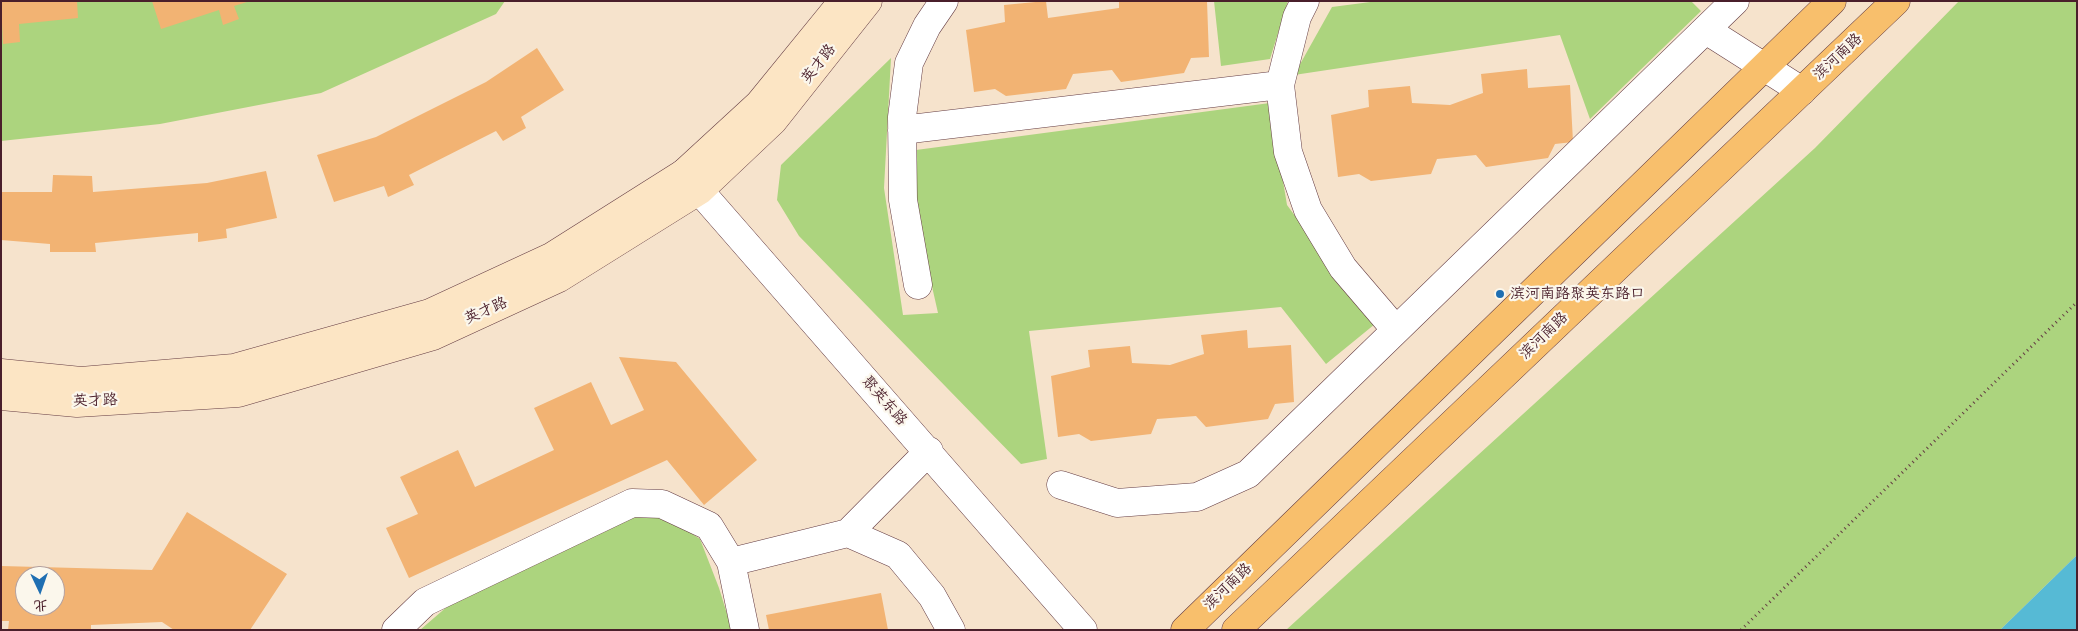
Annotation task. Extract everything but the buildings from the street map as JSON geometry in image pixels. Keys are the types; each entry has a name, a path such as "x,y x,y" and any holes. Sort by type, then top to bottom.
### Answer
{"main road":[{"name":"英才路","path":"1,373 81,380 234,368 430,313 551,257 692,182 843,1"},
{"name":"英才路","path":"1,396 77,403 238,393 433,336 559,278 774,122 868,1"},
{"name":"滨河南路","path":"1185,630 1832,1"},
{"name":"滨河南路","path":"1236,630 1896,1"}],"street":[{"path":"918,285 902,200 902,130 909,63 927,26 944,1"},
{"path":"1306,1 1297,17 1280,85 1288,152 1308,210 1344,268 1396,330"},
{"path":"1061,485 1117,503 1197,497 1248,474 1735,1"},
{"path":"1706,30 1802,91"},
{"path":"902,130 1280,85"},
{"name":"聚英东路","path":"692,182 1083,630"},
{"path":"731,562 848,532 928,451"},
{"path":"396,630 426,602 632,503 662,504 709,526 731,562 745,630"},
{"path":"848,532 898,556 932,596 951,630"}],"path":[{"path":"1740,630 2077,302"}],"green space":[{"path":"1,1 505,1 496,14 321,93 160,124 1,141"},
{"path":"1214,1 1288,1 1270,59 1221,66"},
{"path":"1378,1 1691,1 1701,11 1590,119 1560,35 1294,75 1332,7"},
{"path":"1959,1 2077,1 2077,555 2000,630 1286,630 1815,148"},
{"path":"891,58 884,188 903,315 938,313 914,207 916,150 1270,103 1287,205 1375,324 1326,364 1281,307 1029,331 1047,459 1021,464 799,236 777,200 781,165"},
{"path":"634,516 668,518 700,539 719,588 732,630 420,630 449,605"}],"water":[{"path":"2077,555 2077,630 2000,630"}],"place":[{"name":"滨河南路聚英东路口","path":"1500,294"}]}
